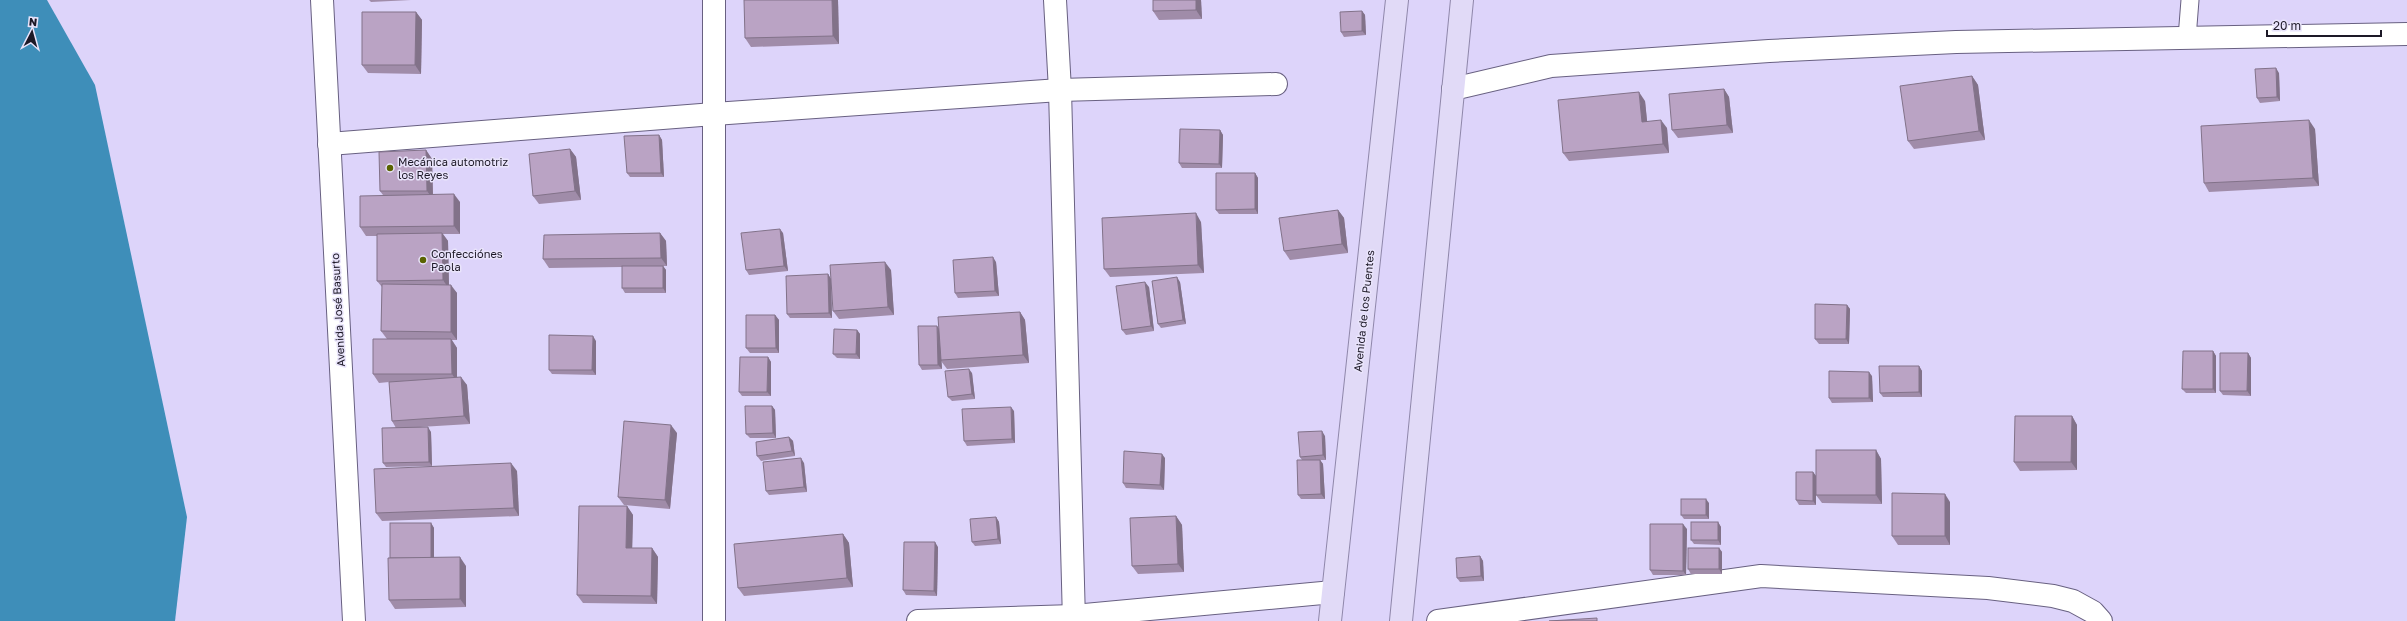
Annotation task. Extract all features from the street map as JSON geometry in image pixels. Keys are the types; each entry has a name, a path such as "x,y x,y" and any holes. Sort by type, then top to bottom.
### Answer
{"main road":[{"name":"Avenida de los Puentes","path":"1330,621 1397,0"},
{"path":"1401,621 1462,0"}],"street":[{"name":"Avenida José Basurto","path":"322,0 354,621"},
{"path":"714,0 714,621"},
{"path":"1055,0 1060,90 1074,619"},
{"path":"1453,89 1551,66 1956,42 2407,34"},
{"path":"330,144 714,114 1060,90 1276,84"},
{"path":"1438,621 1761,576 1988,588 2053,596 2073,601 2093,612 2101,621"},
{"path":"918,621 1074,619 1333,592"}],"lane":[{"path":"2187,38 2190,0"}],"water":[{"path":"0,0 47,0 95,85 187,517 175,621 0,621"}],"building":[{"path":"744,0 832,0 833,36 745,38"},
{"path":"1153,0 1196,0 1196,10 1153,11"},
{"path":"1362,11 1362,31 1341,32 1340,12"},
{"path":"362,12 416,12 415,65 362,65"},
{"path":"2276,68 2277,97 2257,98 2255,69"},
{"path":"1972,76 1979,131 1908,141 1900,86"},
{"path":"1724,89 1727,125 1672,130 1669,94"},
{"path":"1639,92 1642,122 1661,120 1663,144 1563,153 1558,100"},
{"path":"2309,120 2313,178 2204,183 2201,126"},
{"path":"1180,129 1220,130 1219,164 1179,163"},
{"path":"659,135 661,173 627,173 624,136"},
{"path":"570,149 575,191 533,196 529,154"},
{"path":"426,150 427,191 380,191 379,152"},
{"path":"1216,173 1255,173 1255,209 1216,210"},
{"path":"454,194 454,226 360,227 360,196"},
{"path":"1338,210 1342,244 1284,251 1279,218"},
{"path":"1196,213 1198,265 1104,269 1102,218"},
{"path":"780,229 784,266 746,270 741,233"},
{"path":"442,233 443,280 377,281 377,234"},
{"path":"660,233 661,258 543,259 544,235"},
{"path":"993,257 995,291 955,293 953,260"},
{"path":"885,262 888,307 833,311 830,265"},
{"path":"622,266 663,266 663,288 622,288"},
{"path":"828,274 829,313 787,314 786,276"},
{"path":"1177,277 1183,320 1158,324 1152,281"},
{"path":"1145,282 1151,326 1122,330 1116,286"},
{"path":"382,284 451,285 451,332 381,331"},
{"path":"1815,304 1847,305 1846,339 1815,339"},
{"path":"1020,312 1023,355 941,360 938,317"},
{"path":"746,315 775,315 776,348 746,348"},
{"path":"918,326 937,326 938,365 919,365"},
{"path":"834,329 857,330 856,354 833,354"},
{"path":"549,335 593,336 592,370 549,370"},
{"path":"373,339 451,339 452,374 373,374"},
{"path":"2183,351 2213,351 2213,389 2182,389"},
{"path":"2220,353 2248,353 2247,391 2220,391"},
{"path":"740,357 768,357 767,392 739,392"},
{"path":"1879,366 1919,366 1919,392 1880,393"},
{"path":"969,369 972,394 948,397 945,371"},
{"path":"1829,371 1869,372 1869,398 1829,398"},
{"path":"461,377 464,416 392,421 389,382"},
{"path":"745,406 772,406 773,433 746,434"},
{"path":"1011,407 1012,439 964,441 962,409"},
{"path":"2015,416 2072,416 2071,462 2014,462"},
{"path":"624,421 671,425 665,500 618,497"},
{"path":"428,427 429,462 383,463 382,428"},
{"path":"1322,431 1323,455 1300,457 1298,432"},
{"path":"789,437 792,451 757,456 756,442"},
{"path":"1816,450 1876,450 1876,495 1816,495"},
{"path":"1124,451 1162,454 1160,485 1123,483"},
{"path":"801,458 804,487 766,491 763,462"},
{"path":"1297,460 1320,460 1321,494 1298,495"},
{"path":"511,463 514,508 376,513 374,469"},
{"path":"1796,472 1813,472 1813,501 1796,500"},
{"path":"1892,493 1945,494 1945,536 1892,536"},
{"path":"1681,499 1706,499 1706,515 1681,515"},
{"path":"579,506 627,506 626,548 652,548 651,596 577,595"},
{"path":"1176,516 1178,564 1132,566 1130,518"},
{"path":"996,517 998,539 972,542 970,519"},
{"path":"1691,522 1718,522 1718,540 1691,540"},
{"path":"390,523 431,523 431,558 390,558"},
{"path":"1650,524 1683,524 1683,571 1650,570"},
{"path":"843,534 847,578 738,588 734,544"},
{"path":"904,542 935,542 934,591 903,590"},
{"path":"1688,548 1719,548 1719,569 1688,569"},
{"path":"1480,556 1481,576 1457,578 1456,558"},
{"path":"460,557 460,599 389,600 388,558"},
{"path":"1597,618 1597,621 1549,621"}],"place":[{"name":"Mecánica automotriz los Reyes","path":"390,168"},
{"name":"Confecciónes Paola","path":"423,260"}]}
